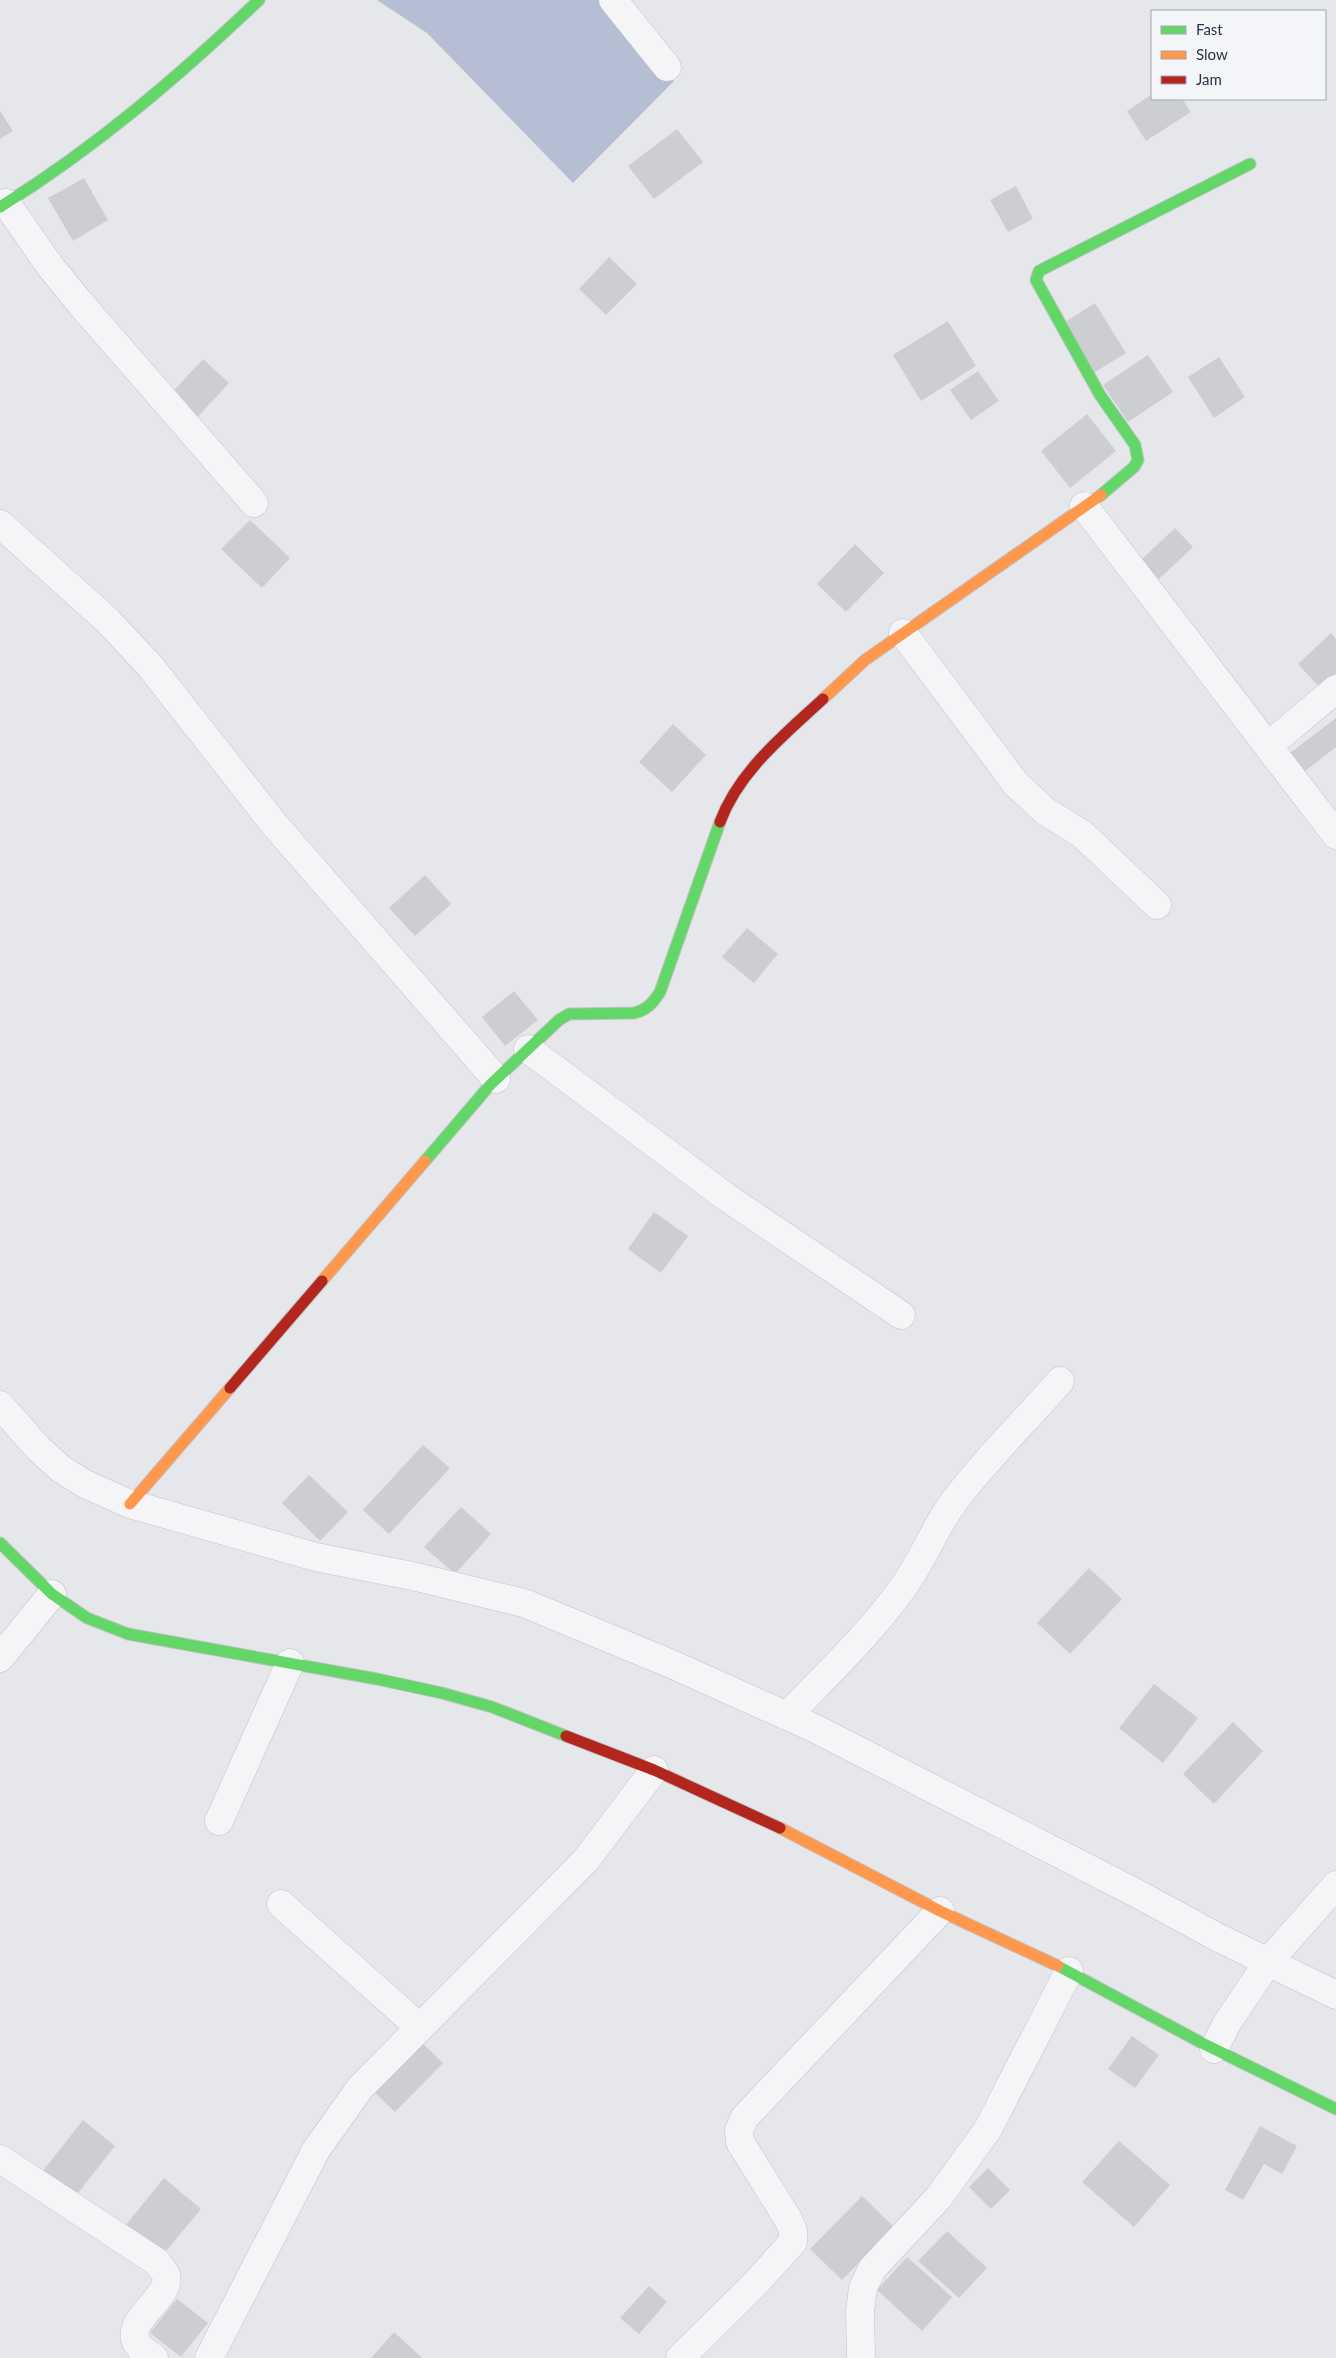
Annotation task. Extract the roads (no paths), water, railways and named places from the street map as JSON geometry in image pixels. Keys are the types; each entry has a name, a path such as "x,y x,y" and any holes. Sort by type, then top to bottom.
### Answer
{"street":[{"path":"254,502 80,304 3,205 101,140 260,0"},
{"path":"613,0 667,67"},
{"path":"130,1504 496,1079 560,1020 569,1014 634,1013 644,1011 653,1003 660,992 722,818 733,793 772,747 865,660 1108,490 1134,467 1138,460 1138,451 1100,395 1041,291 1036,280 1039,271 1250,164"},
{"path":"1084,506 1336,835"},
{"path":"0,524 107,620 150,666 274,824 496,1079"},
{"path":"903,633 1016,784 1045,811 1082,834 1157,905"},
{"path":"1268,746 1336,689"},
{"path":"528,1049 726,1197 901,1315"},
{"path":"787,1716 868,1630 904,1586 926,1551 942,1516 960,1493 1060,1381"},
{"path":"0,1405 38,1448 61,1469 85,1484 130,1504 316,1557 412,1576 524,1603 669,1663 787,1716 1336,1995"},
{"path":"0,1543 52,1594 87,1618 128,1634 377,1679 492,1707 654,1770 759,1817 940,1911 1069,1971 1214,2049 1336,2109"},
{"path":"0,1658 52,1594"},
{"path":"219,1821 290,1663"},
{"path":"209,2358 316,2150 360,2088 586,1860 654,1770"},
{"path":"1214,2049 1227,2023 1268,1962 1336,1884"},
{"path":"281,1904 419,2027"},
{"path":"680,2358 793,2242 793,2230 788,2219 740,2142 739,2130 745,2117 940,1911"},
{"path":"861,2358 860,2311 863,2288 872,2269 938,2197 988,2129 1069,1971"},
{"path":"0,2159 157,2262 166,2274 165,2290 141,2318 136,2337 137,2345 154,2358"}],"water":[{"path":"377,0 608,0 674,81 573,183 427,33"}]}
